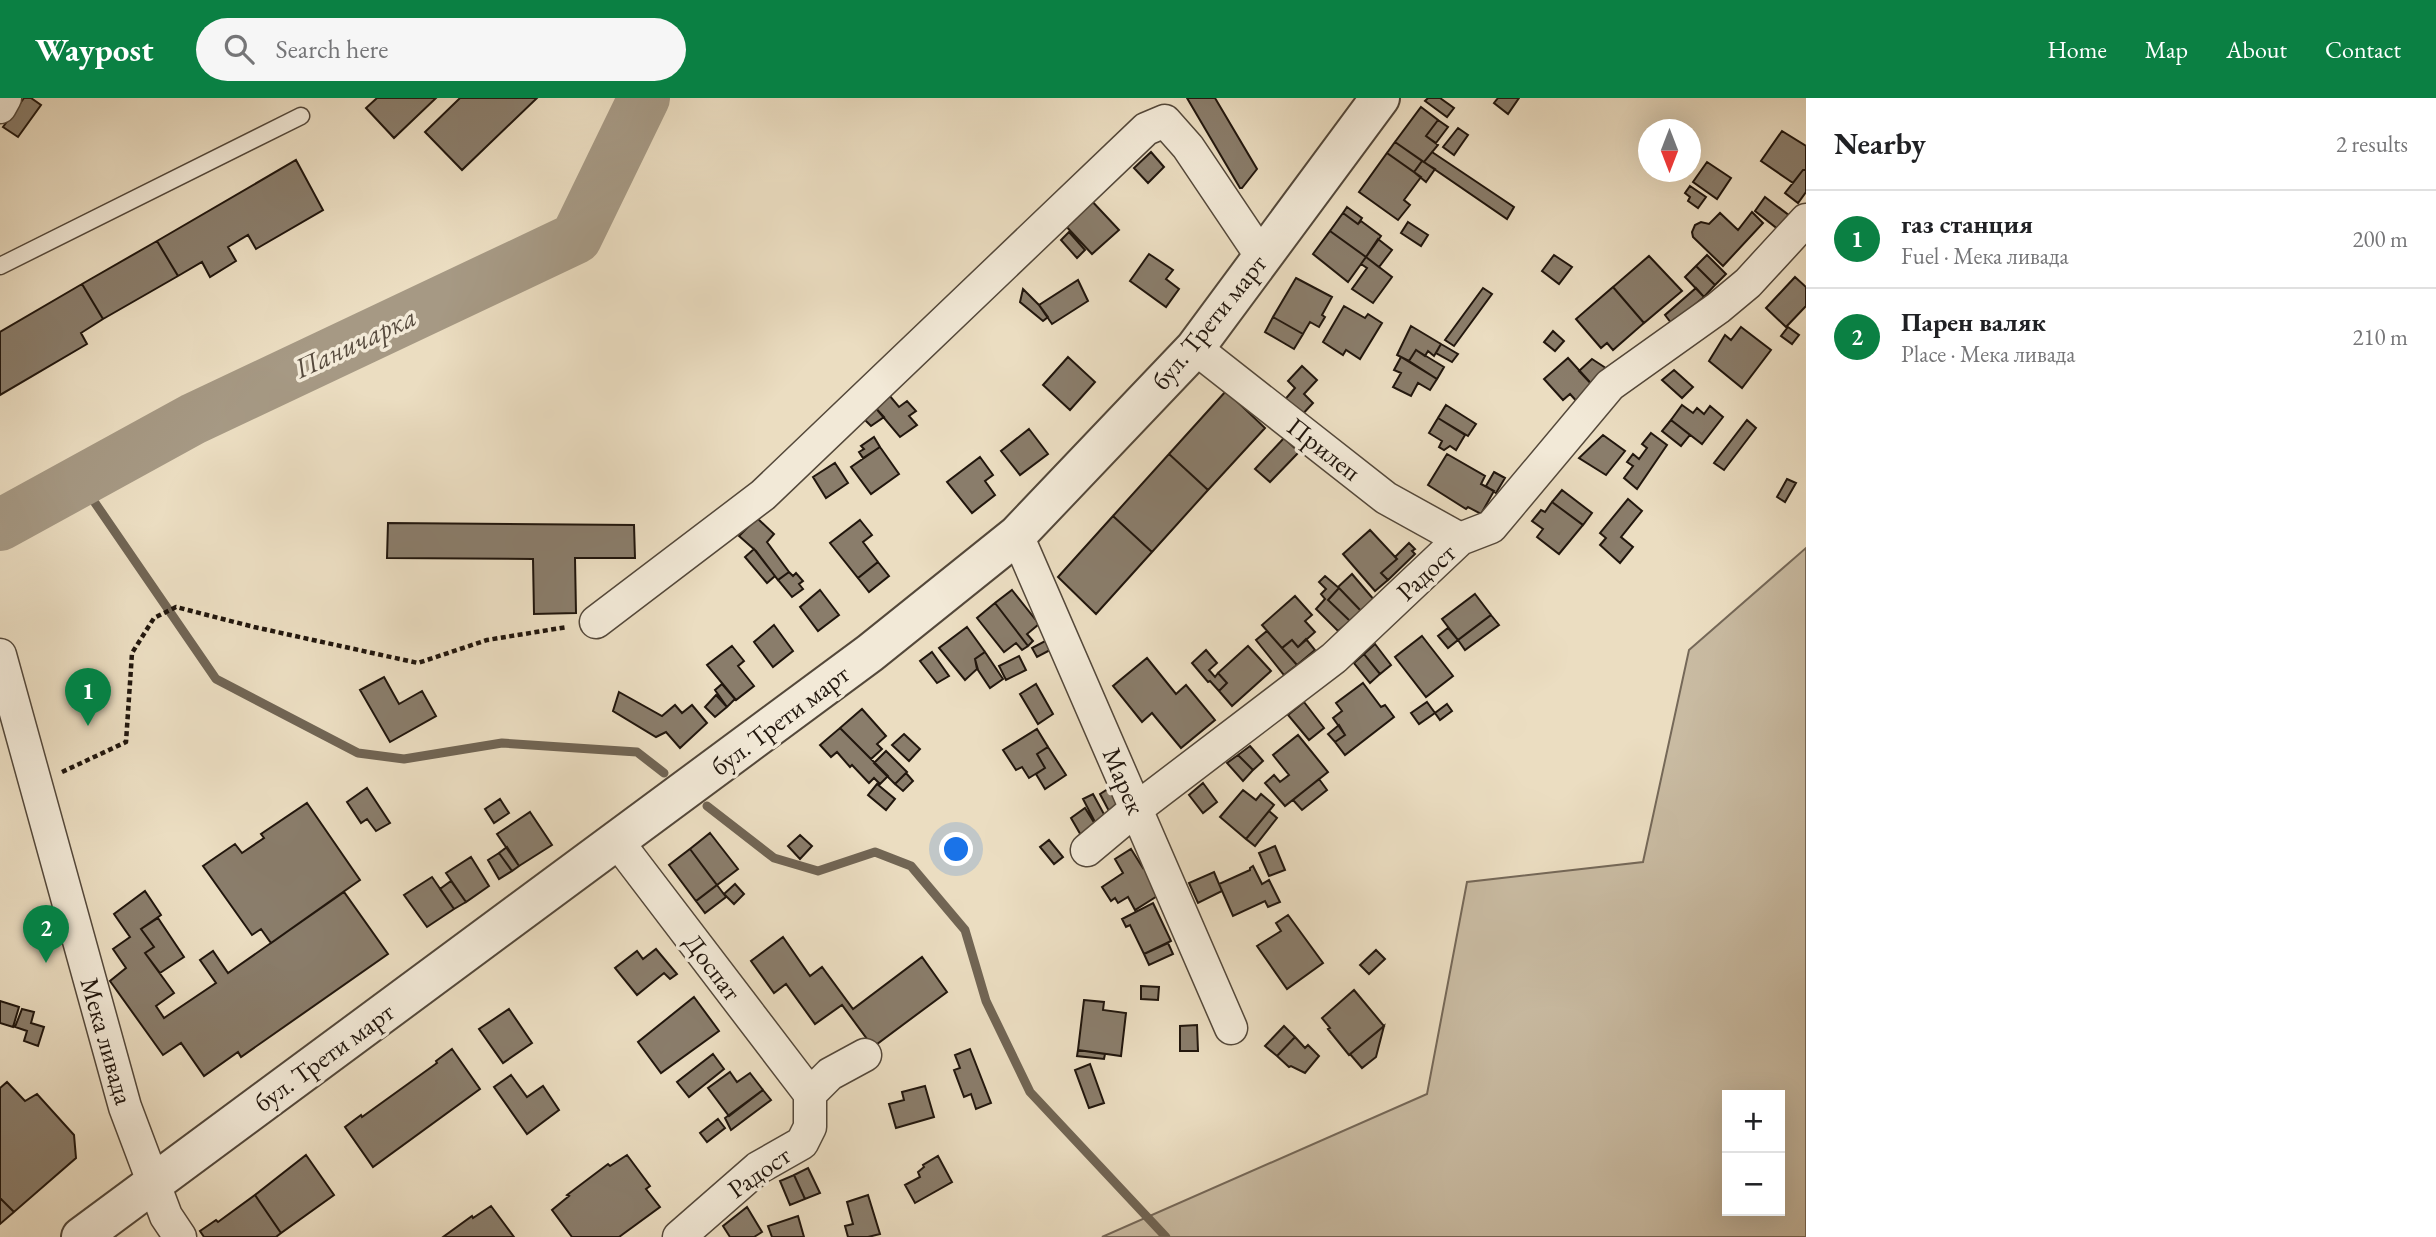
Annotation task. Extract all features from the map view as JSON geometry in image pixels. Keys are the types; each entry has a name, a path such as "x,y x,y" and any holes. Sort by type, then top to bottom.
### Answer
{"street":[{"path":"0,107 5,98"},
{"name":"бул. Трети март","path":"81,1237 870,653 1017,535 1195,348 1380,98"},
{"path":"596,622 763,495 1146,129 1165,121 1188,146 1262,257"},
{"name":"Радост","path":"1087,850 1136,809 1334,658 1460,539 1491,527 1610,385 1718,308 1748,283 1806,220"},
{"name":"Прилеп","path":"1195,348 1386,498 1460,539"},
{"name":"Марек","path":"1017,535 1231,1028"},
{"name":"Мека ливада","path":"0,655 125,1107 166,1216 180,1237"},
{"name":"Доспат","path":"617,841 810,1094"},
{"path":"810,1094 830,1074 865,1055"},
{"name":"Радост","path":"679,1237 758,1168 802,1143 810,1127 810,1094"}],"lane":[{"path":"0,266 301,116"}],"path":[{"path":"36,783 127,742 132,653 154,618 176,607 418,663 487,640 596,622"}],"shaded area":[{"path":"1806,548 1806,1237 1102,1237 1427,1094 1467,882 1643,862 1689,650"}],"building":[{"path":"24,98 31,98 41,105 18,137 3,127"},
{"path":"377,98 436,98 394,138 366,108"},
{"path":"460,98 537,98 462,170 425,132"},
{"path":"1187,98 1215,98 1257,169 1242,188 1240,188"},
{"path":"1428,98 1440,98 1454,108 1447,117 1425,101"},
{"path":"1498,98 1519,98 1508,114 1494,103"},
{"path":"1421,107 1438,120 1426,136 1438,145 1424,162 1395,142"},
{"path":"1438,120 1448,127 1436,143 1426,136"},
{"path":"1458,128 1468,135 1454,155 1443,147"},
{"path":"1782,131 1806,146 1806,170 1803,170 1793,183 1761,161"},
{"path":"1395,142 1422,161 1414,172 1387,153"},
{"path":"1151,152 1164,167 1148,183 1134,168"},
{"path":"1432,152 1514,207 1507,219 1424,162"},
{"path":"1387,153 1421,177 1404,200 1410,205 1398,220 1359,192"},
{"path":"296,160 323,210 256,249 248,235 228,247 236,261 210,277 202,262 178,276 157,241"},
{"path":"1422,161 1435,169 1426,182 1414,172"},
{"path":"1707,162 1731,178 1717,199 1693,182 1701,182 1701,171"},
{"path":"1803,170 1806,170 1806,192 1798,203 1785,193"},
{"path":"1690,186 1706,197 1698,208 1688,201 1690,197 1685,193"},
{"path":"1765,197 1790,216 1779,230 1755,211"},
{"path":"1089,198 1119,230 1092,254 1063,223"},
{"path":"1347,207 1362,218 1358,224 1343,213"},
{"path":"1752,212 1763,223 1723,266 1693,237 1695,225 1701,222 1709,224 1720,213 1738,230"},
{"path":"1343,213 1358,224 1361,221 1381,236 1366,257 1330,231"},
{"path":"1408,222 1428,235 1421,246 1401,233"},
{"path":"1330,231 1366,257 1348,282 1313,254"},
{"path":"1069,232 1085,250 1077,258 1061,240"},
{"path":"1378,239 1392,250 1379,267 1366,257"},
{"path":"157,241 178,276 103,319 82,284"},
{"path":"1149,254 1173,270 1166,279 1179,289 1166,307 1130,281"},
{"path":"1554,255 1572,267 1559,284 1542,271"},
{"path":"1707,255 1726,274 1715,285 1696,266"},
{"path":"1649,256 1682,291 1644,323 1613,287"},
{"path":"1366,257 1392,277 1373,303 1352,289 1367,268 1361,264"},
{"path":"1696,266 1715,285 1704,297 1685,277"},
{"path":"1795,277 1806,287 1806,306 1786,327 1766,308"},
{"path":"1296,278 1332,297 1319,327 1310,322 1303,334 1273,317"},
{"path":"1078,280 1088,301 1052,324 1039,305"},
{"path":"82,284 103,319 81,333 87,344 0,395 0,332"},
{"path":"1613,287 1644,323 1613,350 1607,343 1601,348 1576,319"},
{"path":"1483,288 1492,294 1454,346 1445,340"},
{"path":"1696,288 1704,297 1672,324 1665,315"},
{"path":"1023,289 1048,317 1043,321 1020,302"},
{"path":"1344,306 1365,318 1368,314 1382,323 1360,359 1346,350 1343,355 1323,342"},
{"path":"1273,317 1303,334 1294,349 1265,332"},
{"path":"1411,326 1441,344 1434,356 1428,351 1425,356 1416,350 1409,361 1397,355"},
{"path":"1741,327 1771,350 1742,388 1709,361 1725,335 1731,340"},
{"path":"1788,327 1799,335 1792,344 1781,336"},
{"path":"1553,331 1564,341 1555,351 1544,342"},
{"path":"1441,344 1458,354 1452,362 1436,353"},
{"path":"1416,350 1444,367 1437,379 1409,361"},
{"path":"1068,357 1095,382 1070,410 1043,385"},
{"path":"1401,357 1437,379 1430,390 1418,383 1411,396 1393,387 1401,373 1394,370"},
{"path":"1568,358 1597,390 1580,405 1570,394 1563,400 1544,379"},
{"path":"1592,359 1615,374 1597,390 1579,371"},
{"path":"1302,366 1317,380 1304,394 1313,403 1299,418 1282,403 1295,388 1288,381"},
{"path":"1674,370 1693,387 1682,398 1662,380"},
{"path":"884,389 899,407 907,401 916,411 909,416 917,425 900,437 873,405"},
{"path":"1226,391 1265,428 1208,490 1169,454"},
{"path":"873,405 884,417 871,426 860,415"},
{"path":"1446,405 1476,424 1468,436 1438,418"},
{"path":"1682,405 1693,413 1697,408 1704,414 1710,406 1723,417 1702,444 1671,420"},
{"path":"1438,418 1465,435 1456,450 1450,446 1444,450 1439,447 1442,441 1429,433"},
{"path":"1671,420 1690,435 1681,446 1662,431"},
{"path":"1747,420 1756,428 1724,470 1714,463"},
{"path":"1029,429 1048,454 1020,475 1001,451"},
{"path":"1651,433 1667,445 1637,489 1624,478 1633,466 1627,462 1633,454 1639,459 1647,448 1642,444"},
{"path":"1603,435 1625,451 1606,475 1579,458"},
{"path":"874,437 880,447 863,458 859,452 864,449 861,446"},
{"path":"1284,438 1299,452 1270,482 1255,469"},
{"path":"880,447 899,474 871,494 851,467"},
{"path":"1169,454 1208,490 1152,552 1113,516"},
{"path":"1447,454 1485,476 1481,484 1494,491 1481,514 1468,507 1466,509 1428,485"},
{"path":"980,457 993,475 985,481 995,495 972,513 947,482"},
{"path":"835,463 848,483 826,498 813,477"},
{"path":"1494,472 1505,478 1496,493 1486,486"},
{"path":"1787,479 1796,483 1785,502 1777,497"},
{"path":"1562,490 1592,513 1583,525 1552,502"},
{"path":"1628,499 1642,511 1621,537 1633,547 1620,563 1600,545 1606,538 1600,533"},
{"path":"1552,502 1583,525 1559,554 1537,537 1543,529 1532,521 1541,510 1545,512"},
{"path":"1113,516 1152,552 1096,614 1058,577"},
{"path":"757,518 774,534 767,542 789,572 778,580 756,551 739,536"},
{"path":"860,520 872,535 863,542 878,562 858,578 830,543"},
{"path":"388,523 634,525 635,558 575,558 576,613 534,614 533,559 387,558"},
{"path":"1370,530 1397,559 1381,573 1388,580 1375,591 1343,554"},
{"path":"1409,543 1415,549 1412,551 1415,554 1388,580 1381,573 1397,559 1395,557"},
{"path":"754,549 775,576 767,583 745,557"},
{"path":"878,562 889,576 869,592 858,578"},
{"path":"789,572 793,576 796,573 803,581 799,584 803,589 792,597 778,580"},
{"path":"1352,574 1375,601 1362,612 1338,587"},
{"path":"1325,576 1339,588 1328,600 1350,621 1338,631 1316,609 1325,599 1321,594 1326,589 1319,582"},
{"path":"1339,588 1362,612 1350,621 1328,600"},
{"path":"820,590 839,615 818,631 800,607"},
{"path":"1012,590 1039,624 1027,634 1033,641 1028,646 995,603"},
{"path":"1475,594 1491,615 1458,640 1442,619"},
{"path":"1295,596 1312,615 1305,621 1315,632 1298,647 1292,640 1282,648 1262,625"},
{"path":"995,603 1028,646 1022,650 1016,643 1004,652 977,618"},
{"path":"1491,615 1499,625 1465,650 1458,640"},
{"path":"774,625 793,651 773,667 754,642"},
{"path":"967,627 985,652 975,659 977,669 965,680 939,648"},
{"path":"1448,628 1458,640 1448,648 1438,636"},
{"path":"1267,631 1297,665 1284,675 1256,640"},
{"path":"1422,636 1453,676 1426,697 1395,657"},
{"path":"1306,639 1315,650 1297,665 1282,648 1292,640 1298,647"},
{"path":"1047,640 1052,649 1037,657 1032,648"},
{"path":"1375,644 1391,665 1380,674 1364,654"},
{"path":"732,646 744,661 738,666 754,686 736,700 707,665"},
{"path":"1248,646 1271,671 1232,706 1219,691 1227,683 1218,673"},
{"path":"1206,650 1217,663 1209,670 1215,677 1218,673 1227,683 1219,691 1192,663"},
{"path":"932,652 949,676 937,683 920,661"},
{"path":"985,652 1003,679 990,688 978,670 975,659"},
{"path":"1364,654 1380,674 1370,683 1354,663"},
{"path":"1019,656 1026,670 1006,680 999,666"},
{"path":"1147,658 1176,694 1186,685 1215,720 1181,748 1152,713 1142,722 1113,686"},
{"path":"384,677 399,704 422,691 436,716 390,742 360,690"},
{"path":"1363,683 1381,707 1385,705 1394,717 1345,755 1335,742 1345,735 1333,718 1342,711 1336,703"},
{"path":"722,684 735,699 727,707 715,690"},
{"path":"1036,684 1053,714 1038,724 1020,694"},
{"path":"619,692 662,716 675,705 682,713 692,705 707,723 680,748 666,732 656,737 613,711"},
{"path":"716,695 727,707 715,717 705,707"},
{"path":"1304,702 1324,728 1309,740 1288,715"},
{"path":"1427,702 1435,713 1419,724 1411,713"},
{"path":"1447,704 1452,711 1440,720 1435,713"},
{"path":"862,709 886,736 877,744 882,749 871,759 840,728"},
{"path":"1339,725 1345,735 1335,742 1328,734"},
{"path":"840,728 888,776 880,784 874,778 869,783 837,752 831,757 820,745"},
{"path":"1037,729 1048,747 1037,754 1045,768 1029,778 1022,767 1016,770 1003,750"},
{"path":"904,734 920,749 909,761 892,745"},
{"path":"1298,735 1328,772 1285,806 1265,783 1274,775 1280,782 1289,775 1273,755"},
{"path":"1250,746 1263,761 1253,770 1238,755"},
{"path":"1048,747 1066,775 1045,789 1036,774 1045,768 1037,754"},
{"path":"886,751 907,772 895,784 874,763"},
{"path":"1238,755 1253,770 1243,781 1227,763"},
{"path":"906,773 913,781 903,791 895,784"},
{"path":"1319,779 1327,790 1302,810 1293,800"},
{"path":"1203,783 1217,802 1203,813 1189,795"},
{"path":"877,784 895,799 886,810 868,795"},
{"path":"1111,787 1120,805 1110,813 1100,794"},
{"path":"367,788 390,823 376,831 367,819 361,823 347,802"},
{"path":"1243,790 1256,800 1261,794 1274,805 1246,839 1220,817"},
{"path":"1093,794 1105,816 1096,824 1083,799"},
{"path":"500,799 509,813 494,823 485,809"},
{"path":"307,803 360,880 271,943 261,929 252,935 203,866 235,844 242,853 264,838 261,834"},
{"path":"1085,808 1095,824 1082,837 1071,818"},
{"path":"1269,811 1277,818 1255,846 1246,839"},
{"path":"530,812 552,845 519,866 497,834"},
{"path":"710,833 738,869 717,885 690,849"},
{"path":"800,835 812,846 800,859 788,846"},
{"path":"1049,840 1063,857 1054,864 1040,847"},
{"path":"1275,846 1285,870 1269,876 1259,853"},
{"path":"507,847 519,866 512,871 499,853"},
{"path":"690,849 717,885 696,901 669,865"},
{"path":"1131,849 1143,868 1146,866 1162,893 1135,910 1128,897 1118,903 1115,898 1111,901 1102,887 1123,873 1115,859"},
{"path":"499,853 512,871 499,879 488,860"},
{"path":"471,857 489,886 466,902 446,873"},
{"path":"1253,866 1262,884 1269,880 1280,902 1268,907 1265,901 1233,916 1219,884 1250,870"},
{"path":"1214,872 1222,891 1198,903 1189,883"},
{"path":"432,877 454,909 427,927 404,895"},
{"path":"451,881 466,902 454,909 440,889"},
{"path":"735,884 744,894 734,904 724,894"},
{"path":"717,885 726,897 705,913 696,901"},
{"path":"145,891 161,915 141,929 154,947 145,953 174,993 156,1006 164,1018 216,983 200,960 213,951 228,973 344,892 388,954 241,1057 238,1052 204,1076 181,1043 163,1055 110,981 126,968 113,949 130,937 114,914"},
{"path":"1153,903 1171,941 1144,954 1130,925 1126,927 1122,919"},
{"path":"1288,915 1323,963 1287,989 1257,946 1281,931 1276,923"},
{"path":"158,918 184,957 160,973 145,953 154,947 141,929"},
{"path":"783,937 810,976 822,967 853,1009 922,957 947,992 873,1047 842,1005 815,1024 786,984 774,993 751,961"},
{"path":"1168,943 1173,954 1149,965 1144,954"},
{"path":"656,949 677,974 670,979 664,973 637,995 615,968 637,951 643,959"},
{"path":"1376,950 1385,959 1369,974 1360,965"},
{"path":"1141,986 1159,987 1158,1000 1141,999"},
{"path":"1354,990 1384,1026 1349,1055 1322,1018"},
{"path":"694,997 719,1031 661,1073 638,1042"},
{"path":"1084,1000 1104,1002 1103,1010 1126,1013 1121,1056 1078,1050"},
{"path":"0,1001 19,1007 13,1027 0,1023"},
{"path":"22,1009 34,1012 31,1023 44,1027 38,1046 24,1041 27,1031 15,1027"},
{"path":"509,1009 532,1043 503,1063 479,1029"},
{"path":"1197,1025 1198,1051 1180,1051 1180,1026"},
{"path":"1284,1026 1295,1037 1277,1056 1265,1046"},
{"path":"1384,1026 1376,1057 1362,1068 1350,1054"},
{"path":"1295,1037 1305,1048 1308,1045 1319,1056 1305,1073 1289,1067 1277,1056"},
{"path":"452,1049 480,1089 373,1167 345,1127 437,1063 436,1061"},
{"path":"970,1049 991,1103 976,1109 971,1094 964,1097 954,1070 960,1068 955,1055"},
{"path":"1078,1050 1105,1054 1104,1059 1077,1056"},
{"path":"713,1054 724,1069 689,1097 677,1082"},
{"path":"1090,1064 1104,1103 1089,1108 1075,1070"},
{"path":"730,1072 737,1082 750,1073 763,1090 729,1116 708,1088"},
{"path":"511,1075 527,1097 543,1086 559,1110 527,1134 494,1087"},
{"path":"7,1082 25,1101 37,1094 74,1135 76,1158 14,1212 0,1198 0,1088"},
{"path":"925,1086 934,1117 896,1128 889,1104 904,1100 902,1092"},
{"path":"763,1090 771,1100 731,1130 725,1118"},
{"path":"718,1119 725,1128 707,1142 700,1133"},
{"path":"306,1155 334,1195 281,1233 255,1195"},
{"path":"627,1155 650,1186 646,1189 660,1207 619,1237 572,1237 552,1210 608,1164 610,1166"},
{"path":"938,1156 952,1182 915,1203 905,1185 920,1177 918,1172 923,1165"},
{"path":"808,1168 820,1193 805,1199 794,1175"},
{"path":"794,1175 805,1199 790,1205 780,1181"},
{"path":"255,1195 281,1233 276,1237 204,1237 200,1231 216,1220 218,1222"},
{"path":"868,1195 880,1234 848,1237 845,1226 853,1224 847,1202"},
{"path":"0,1198 14,1212 0,1224"},
{"path":"491,1206 514,1237 443,1237 472,1216 473,1218"},
{"path":"747,1207 762,1232 754,1237 730,1237 723,1226"},
{"path":"798,1216 804,1237 772,1237 768,1226"}],"waterway":[{"name":"Паничарка","path":"0,525 193,419 576,238 644,98"},
{"path":"80,481 216,679 358,753 404,759 502,743 637,752 664,773"},
{"path":"707,806 774,858 818,871 875,852 911,866 965,930 986,1001 1030,1092 1166,1237"}],"place":[{"name":"газ станция","path":"88,726"},
{"name":"Парен валяк","path":"46,963"}]}
